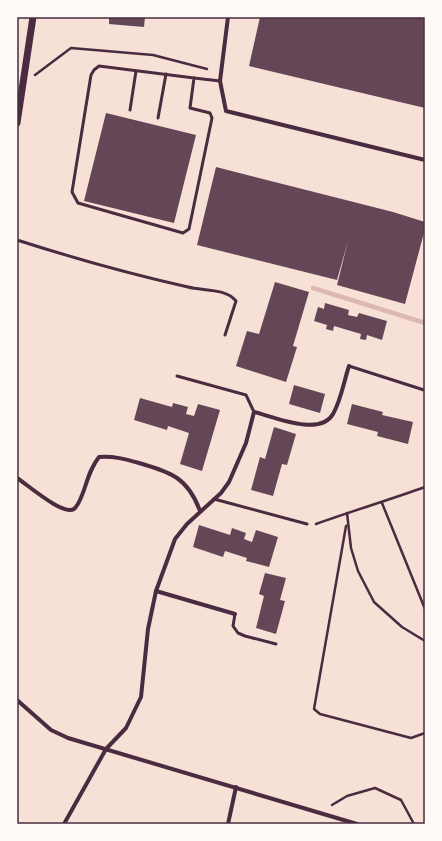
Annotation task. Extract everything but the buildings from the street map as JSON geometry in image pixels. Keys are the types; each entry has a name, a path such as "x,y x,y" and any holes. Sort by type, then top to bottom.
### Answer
{"street":[{"path":"17,124 33,17"},
{"path":"228,17 220,81 226,111 425,160"},
{"path":"64,824 106,749 126,728 141,698 148,629 156,591 175,539 200,510 214,499 230,482 246,443 254,412 303,425 315,426 326,421 333,414 349,366"},
{"path":"17,478 59,508 68,511 75,508 77,505 93,464 100,457 113,456 172,473 187,486 195,496 200,510"},
{"path":"156,591 235,614"},
{"path":"17,700 51,730 68,738 236,786 357,824"},
{"path":"228,824 236,786"}],"lane":[{"path":"194,78 190,108 210,114 212,118 189,229 182,233 78,203 72,192 92,75 99,66 220,81"},
{"path":"130,110 136,71"},
{"path":"158,118 166,74"},
{"path":"17,240 139,276 196,289 229,294 236,301 225,335"},
{"path":"349,366 424,390"},
{"path":"177,376 246,396 254,412"},
{"path":"214,499 308,524"},
{"path":"235,614 232,626 238,633 276,644"}],"path":[{"path":"308,524 314,525 347,512 382,503 425,487"},
{"path":"382,503 425,609"},
{"path":"347,512 351,548 358,572 374,602 402,627 425,641"},
{"path":"348,525 346,526 314,709 320,714 411,738 425,733"},
{"path":"332,805 347,796 375,788 401,800 414,824"}],"waterway":[{"path":"313,288 425,323"}]}
